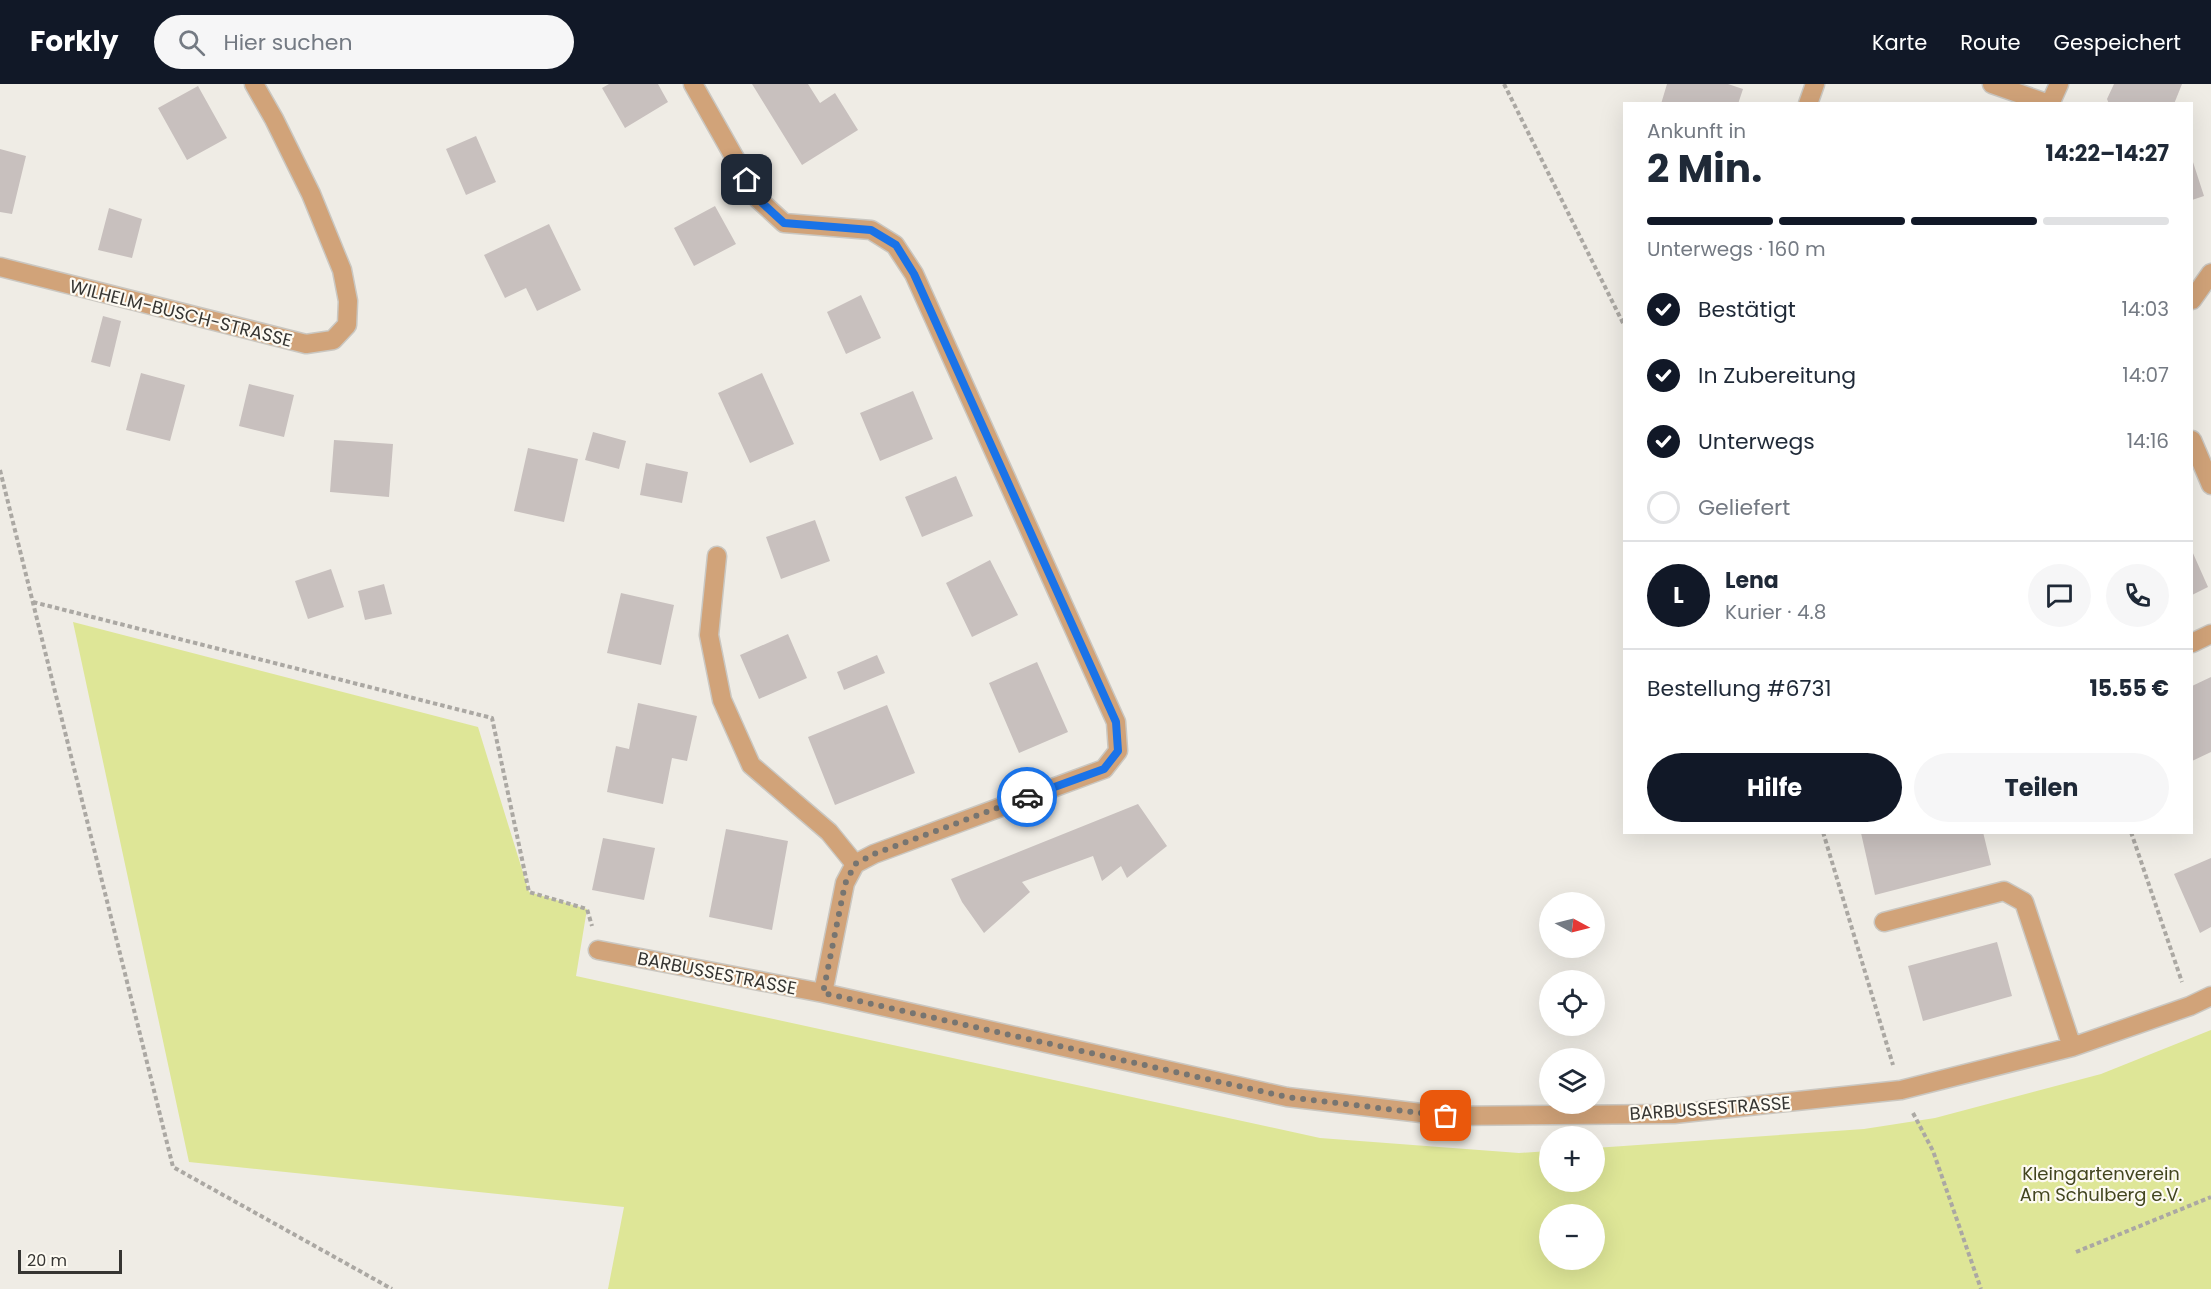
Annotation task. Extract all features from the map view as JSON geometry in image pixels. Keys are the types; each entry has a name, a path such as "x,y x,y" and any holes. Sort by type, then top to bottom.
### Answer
{"street":[{"name":"WILHELM-BUSCH-STRASSE","path":"0,267 306,344 333,340 347,325 348,301 342,270 311,194 254,84"},
{"path":"693,84 758,199 784,223 871,230 896,245 914,274 1116,722 1118,751 1104,769 874,854 855,864 845,884 823,993"},
{"path":"1809,102 1815,84"},
{"path":"1992,84 2044,102"},
{"path":"2051,102 2059,84"},
{"path":"2193,299 2211,273"},
{"path":"2193,442 2211,485"},
{"path":"717,556 709,635 722,700 741,743 751,765 829,832 855,864"},
{"path":"2193,643 2211,634"},
{"path":"1884,922 2004,891 2024,902 2072,1047"},
{"name":"BARBUSSESTRASSE","path":"598,950 823,993 1287,1097 1446,1116 1674,1114 1901,1090 2072,1047 2190,1006 2211,996"}],"path":[{"path":"1504,84 1623,324"},
{"path":"0,470 173,1167 392,1289"},
{"path":"33,602 492,718 529,892 587,909 598,950"},
{"path":"1824,834 1901,1090 1933,1151 1981,1289"},
{"path":"2132,834 2190,1006"},
{"path":"2076,1252 2211,1197"}],"green space":[{"name":"Kleingartenverein Am Schulberg e.V.","path":"73,622 478,727 529,892 587,909 576,976 1320,1138 1519,1153 1539,1152 1539,1192 1605,1192 1605,1147 1864,1129 1935,1118 2101,1074 2211,1030 2211,1289 608,1289 624,1207 189,1162"}],"building":[{"path":"609,84 658,84 668,102 625,128 602,88"},
{"path":"752,84 808,84 820,103 835,93 858,130 802,165"},
{"path":"1667,84 1728,84 1743,89 1739,102 1662,102"},
{"path":"2114,84 2182,84 2175,102 2108,102 2107,99"},
{"path":"198,86 227,138 187,160 158,108"},
{"path":"476,136 496,182 466,195 446,149"},
{"path":"0,149 26,156 12,214 0,212"},
{"path":"2193,162 2204,196 2193,200"},
{"path":"715,206 736,244 694,266 674,228"},
{"path":"109,208 142,219 132,258 98,250"},
{"path":"549,224 581,290 537,311 526,288 505,298 484,255"},
{"path":"861,295 881,338 846,354 827,312"},
{"path":"103,316 121,321 110,367 91,362"},
{"path":"141,373 185,385 170,441 126,430"},
{"path":"762,373 794,444 750,463 718,393"},
{"path":"249,384 294,395 284,437 239,426"},
{"path":"913,391 933,439 880,461 860,413"},
{"path":"593,432 626,441 619,469 585,460"},
{"path":"334,440 393,444 389,497 330,492"},
{"path":"528,448 578,459 564,522 514,511"},
{"path":"646,463 688,472 682,503 640,495"},
{"path":"956,476 973,516 922,537 905,497"},
{"path":"815,520 830,561 781,579 766,537"},
{"path":"2193,553 2208,587 2193,594"},
{"path":"990,560 1018,615 972,637 946,583"},
{"path":"331,569 344,607 308,619 295,581"},
{"path":"384,584 392,614 365,620 358,591"},
{"path":"621,593 674,605 661,665 607,653"},
{"path":"788,634 807,678 759,699 740,655"},
{"path":"877,655 885,673 844,690 837,672"},
{"path":"1037,662 1068,732 1019,753 989,683"},
{"path":"2211,677 2211,752 2193,761 2193,686"},
{"path":"638,703 697,716 687,761 672,758 663,804 607,792 616,746 629,749"},
{"path":"887,705 915,773 835,805 808,737"},
{"path":"1138,804 1167,846 1127,878 1121,866 1102,881 1093,856 1022,882 1030,892 984,933 962,902 951,879"},
{"path":"726,829 788,841 772,930 709,917"},
{"path":"1861,834 1983,834 1991,865 1875,895"},
{"path":"603,838 655,848 644,900 592,890"},
{"path":"2211,858 2211,927 2200,933 2174,874"},
{"path":"1997,942 2012,996 1923,1021 1908,966"}],"way so far":[{"path":"1027,797 874,854 855,864 845,884 823,993 1287,1097 1446,1116"}],"route":[{"path":"747,180 758,199 784,223 871,230 896,245 914,274 1116,722 1118,751 1104,769 1027,797"}]}
